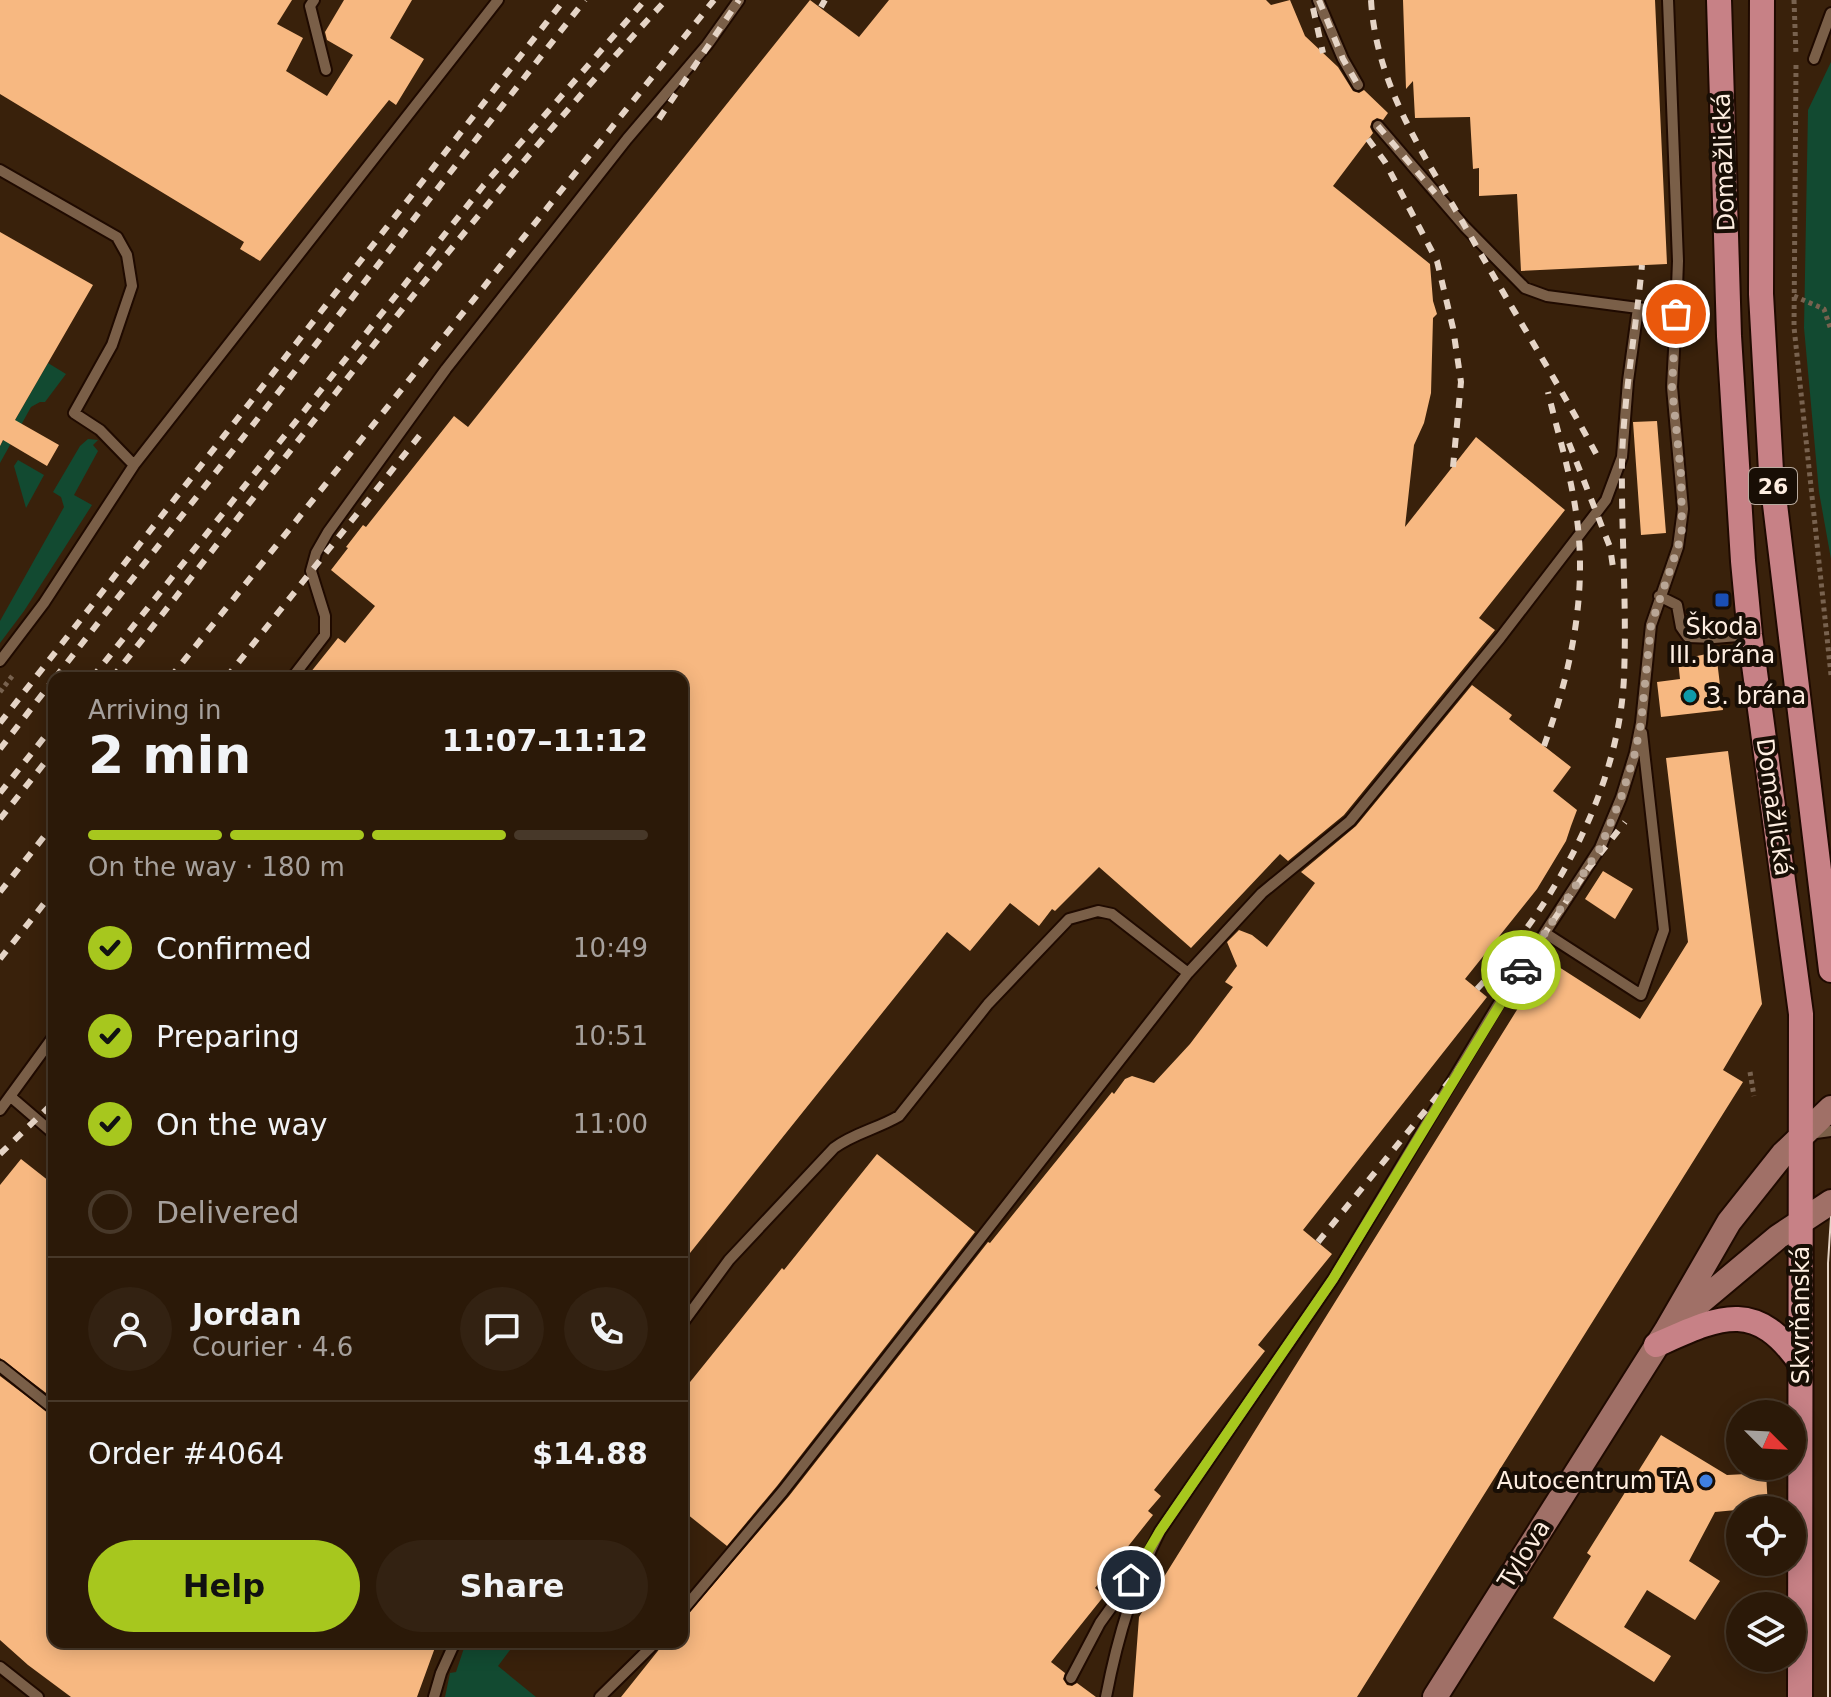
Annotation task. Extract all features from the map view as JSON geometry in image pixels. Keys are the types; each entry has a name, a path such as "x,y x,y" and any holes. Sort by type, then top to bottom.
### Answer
{"main road":[{"name":"Domažlická","path":"1719,0 1736,469 1750,635 1801,1014 1802,1135"},
{"name":"Domažlická","path":"1762,0 1760,267 1771,471 1831,970"},
{"name":"26","path":"1801,1221 1802,1135"},
{"name":"Skvrňanská","path":"1800,1697 1801,1221"},
{"path":"1661,1338 1727,1318 1747,1319 1766,1326 1778,1335 1801,1364"}],"street":[{"name":"Tylova","path":"1435,1697 1661,1338 1729,1222 1770,1168 1831,1108"},
{"name":"Tylova","path":"1661,1338 1745,1263 1831,1202"}],"lane":[{"path":"314,0 310,6 326,70"},
{"path":"0,661 44,603 134,465 498,0"},
{"path":"297,672 325,635 325,616 311,571 316,553 328,532 446,369 627,139 707,45 739,0"},
{"path":"1318,0 1343,59 1358,85"},
{"path":"1106,1697 1118,1636 1146,1558 1160,1531 1333,1279 1488,1021 1588,869 1605,837 1629,773 1641,723 1651,625 1678,547 1683,509 1672,387 1678,261 1668,0"},
{"path":"1814,59 1831,13"},
{"path":"1378,126 1465,227 1525,288 1547,296 1676,314"},
{"path":"0,170 117,237 127,255 132,286 112,345 74,413 100,430 134,465"},
{"path":"688,1604 793,1478 1188,973 1262,893 1350,821 1500,638 1606,500 1622,457 1638,308"},
{"path":"1659,596 1677,605 1681,627 1688,637 1750,635"},
{"path":"1545,933 1641,995 1664,930 1641,723"},
{"path":"688,1316 729,1260 834,1148 849,1136 884,1125 899,1116 988,1004 1069,919 1098,911 1112,914 1188,973"},
{"path":"0,1110 48,1045"},
{"path":"11,1097 48,1129"},
{"path":"1802,1135 1831,1131"},
{"path":"0,1366 48,1404"},
{"path":"1071,1678 1100,1623 1146,1558"},
{"path":"434,1697 452,1648"},
{"path":"600,1697 650,1648"},
{"path":"0,1667 38,1697"}],"path":[{"path":"1794,0 1797,88 1794,327 1831,675"},
{"path":"1794,296 1824,309 1831,330"},
{"path":"1750,1072 1754,1096"}],"green space":[{"path":"1831,62 1831,559 1819,492 1804,328 1808,110"},
{"path":"48,363 66,374 45,402 31,407 0,463 0,446"},
{"path":"88,439 98,440 93,445 98,451 74,495 92,505 0,643 0,621 64,507 61,497 53,492 80,446"},
{"path":"18,460 44,475 26,508 14,466"},
{"path":"464,1648 512,1648 498,1666 536,1697 445,1697 450,1673 456,1672"}],"building":[{"path":"0,0 292,0 277,24 303,38 286,71 327,96 353,55 327,40 325,32 344,0 412,0 390,38 424,59 396,105 389,100 260,261 240,249 244,242 0,94"},
{"path":"810,0 859,37 889,0 1266,0 1271,5 1290,0 1305,36 1338,67 1353,91 1359,93 1364,90 1388,113 1383,120 1377,118 1372,121 1370,127 1373,133 1333,186 1430,264 1437,314 1433,318 1431,393 1424,423 1414,445 1405,527 1476,437 1565,510 1479,618 1495,630 1344,815 1288,861 1280,854 1191,948 1099,867 1055,911 1052,909 1039,926 1010,903 970,951 947,932 688,1256 688,672 311,672 338,638 345,643 375,606 331,570 363,525 366,527 454,416 468,427"},
{"path":"1403,0 1655,0 1667,264 1521,271 1517,194 1479,196 1479,168 1473,169 1470,117 1415,118 1413,81 1406,89"},
{"path":"0,232 93,285 15,420 59,445 47,466 3,440 0,446"},
{"path":"1657,421 1666,533 1641,535 1633,422"},
{"name":"3. brána","path":"1716,652 1723,710 1661,717 1657,682 1680,679 1678,660"},
{"path":"1472,685 1512,715 1509,719 1571,767 1553,791 1577,810 1566,841 1537,889 1465,979 1487,997 1303,1230 1332,1254 1258,1345 1265,1351 1154,1490 1161,1496 1148,1511 1153,1515 1095,1588 1104,1596 1051,1662 1065,1673 1063,1679 1067,1685 1077,1683 1096,1697 621,1697 660,1648 688,1648 688,1614 789,1496 988,1242 1112,1092 1114,1094 1125,1079 1132,1076 1154,1083 1190,1044 1233,987 1225,982 1237,966 1227,942 1239,930 1252,935 1267,947 1315,883 1301,872 1356,826"},
{"path":"1728,751 1762,1004 1723,1070 1743,1082 1357,1697 1133,1697 1139,1617 1548,960 1640,1019 1688,942 1666,758"},
{"path":"1603,871 1633,889 1615,919 1585,899"},
{"path":"877,1154 975,1232 727,1546 688,1515 688,1385 782,1268 784,1270"},
{"path":"21,1159 48,1180 48,1394 0,1358 0,1185"},
{"path":"0,1376 48,1412 48,1648 435,1648 417,1697 71,1697 0,1640"},
{"path":"1661,1435 1726,1474 1726,1480 1766,1480 1767,1496 1726,1496 1726,1511 1715,1512 1689,1561 1720,1581 1695,1620 1647,1590 1624,1627 1671,1656 1654,1682 1553,1618 1591,1556 1587,1553"}],"tram line":[{"path":"1828,1697 1828,1263 1831,1217"}],"railway":[{"path":"0,723 564,0"},
{"path":"60,672 585,0"},
{"path":"97,672 483,186 645,0"},
{"path":"117,672 451,248 666,0"},
{"path":"175,672 714,0"},
{"path":"659,119 739,0"},
{"path":"821,7 825,0"},
{"path":"1319,0 1343,59 1358,85"},
{"path":"1371,0 1382,62 1405,119 1600,461"},
{"path":"1313,8 1323,53"},
{"path":"1378,126 1435,193"},
{"path":"1368,139 1385,162 1437,261 1453,328 1461,382 1453,467"},
{"path":"1477,989 1505,957 1556,884 1577,845 1610,762 1624,677 1623,435 1642,265"},
{"path":"1544,746 1570,658 1580,567 1572,492 1548,392"},
{"path":"231,672 424,430"},
{"path":"1569,443 1610,547 1614,574"},
{"path":"0,749 48,687"},
{"path":"0,793 48,733"},
{"path":"0,819 48,759"},
{"path":"1318,1242 1456,1073 1588,869 1625,822"},
{"path":"0,892 48,832"},
{"path":"0,959 48,899"},
{"path":"0,1154 48,1108"}],"way so far":[{"path":"1521,970 1600,848 1621,798 1635,753 1651,625 1682,529 1681,475 1672,387 1676,314"}],"place":[{"name":"Škoda III. brána","path":"1722,600"},
{"name":"3. brána","path":"1690,696"},
{"name":"Autocentrum TA","path":"1706,1481"}],"route":[{"path":"1131,1580 1160,1531 1333,1279 1521,970"}]}
